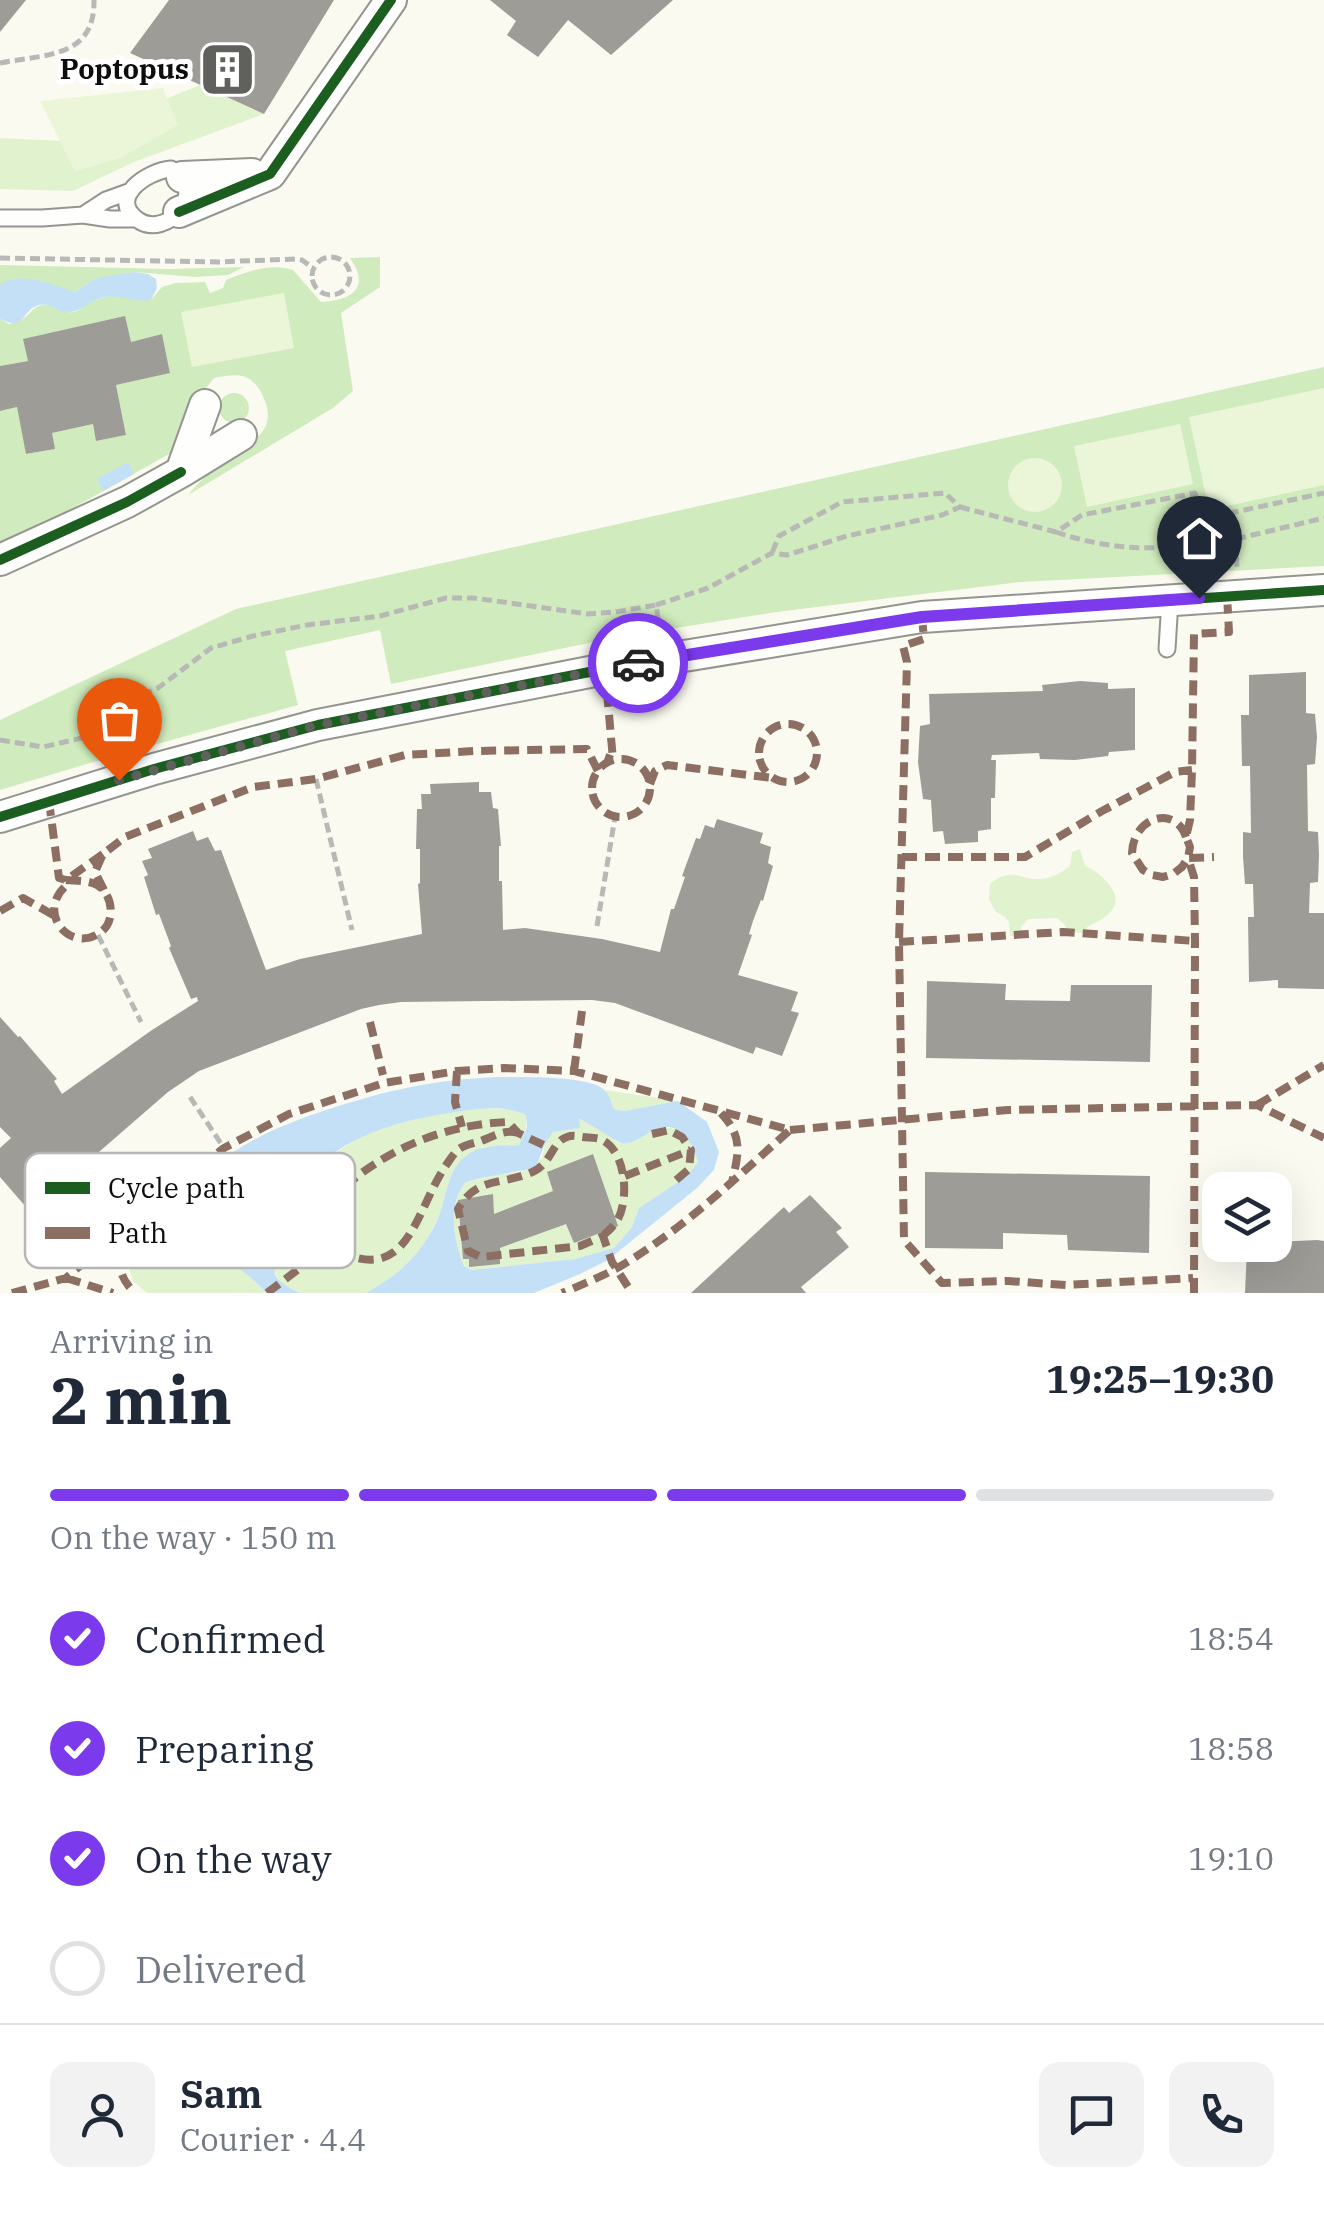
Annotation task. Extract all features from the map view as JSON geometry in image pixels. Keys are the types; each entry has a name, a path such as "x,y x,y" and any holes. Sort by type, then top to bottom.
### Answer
{"street":[{"path":"179,212 270,174 390,0"},
{"path":"182,178 270,174"},
{"path":"181,472 204,405"},
{"path":"0,560 126,502 242,436"},
{"path":"0,817 154,769 318,725 664,659 922,617 1324,590"}],"lane":[{"path":"171,170 182,178 187,196 173,217 157,224 145,223 131,212 131,191 139,180 154,172 171,170"},
{"path":"84,214 131,191"},
{"path":"0,218 84,214 137,219"},
{"path":"1167,650 1170,600"}],"path":[{"path":"0,62 70,49 89,32 94,0"},
{"path":"328,257 337,258 345,263 350,281 335,295 325,294 316,288 313,268 328,257"},
{"path":"0,258 302,260 313,268"},
{"path":"772,554 779,536 842,502 945,493 960,507 1081,541 1140,547 1202,540 1212,543 1324,518"},
{"path":"1202,519 1324,493"},
{"path":"1056,532 1082,514 1196,494 1202,540"},
{"path":"0,740 42,746 97,733 104,710 158,688 211,648 253,636 380,616 446,598 474,598 588,614 656,606 708,588 772,554 786,555 960,507"},
{"path":"1221,515 1227,534 1221,541"},
{"path":"1236,539 1239,594"},
{"path":"656,606 664,659"},
{"path":"316,779 352,930"},
{"path":"597,926 616,817"},
{"path":"98,935 140,1022"},
{"path":"190,1097 224,1148"}],"green space":[{"path":"200,85 264,114 134,162 73,191 0,189 0,138 62,141"},
{"path":"163,88 178,125 120,158 75,171 40,101"},
{"path":"380,257 380,287 341,313 353,391 333,408 188,495 217,466 259,435 268,418 261,392 251,380 234,375 214,378 198,398 171,453 0,549 0,411 17,407 27,454 54,449 52,433 93,424 97,441 126,435 116,385 170,373 162,334 131,342 24,339 28,361 0,366 0,319 13,323 43,305 74,312 108,296 151,300 162,287 176,283 205,282 210,293 223,288 226,280 267,268 293,270 321,302 332,301 349,295 358,285 359,277 350,258"},
{"path":"0,265 244,267 228,275 195,277 135,272 91,281 75,292 0,285"},
{"path":"284,293 294,348 192,367 181,312"},
{"path":"1324,367 1324,566 1021,582 776,612 613,638 391,684 380,630 285,651 298,705 0,790 0,720 236,609"},
{"path":"1324,388 1324,485 1209,510 1189,417"},
{"path":"234,393 248,402 249,408 240,422 234,423 220,414 219,408 228,394"},
{"path":"1180,424 1193,484 1087,507 1074,446"},
{"path":"1035,458 1054,466 1062,485 1054,504 1035,512 1016,504 1008,485 1016,466"},
{"path":"1080,849 1085,865 1113,891 1116,898 1111,911 1087,927 1086,933 1069,932 1057,918 1028,919 1021,927 1023,935 1010,936 1009,922 989,900 990,884 1006,875 1038,879 1053,876 1070,866 1072,852"},
{"path":"605,1090 678,1101 624,1111 614,1109"},
{"path":"480,1108 512,1109 526,1115 526,1127 519,1145 482,1147 451,1179 426,1242 414,1258 384,1283 366,1293 300,1293 282,1284 272,1268 355,1268 355,1153 335,1153 370,1131"},
{"path":"578,1119 619,1143 656,1130 676,1129 692,1145 698,1162 687,1176 639,1208 632,1227 614,1248 575,1259 471,1270 464,1266 454,1213 465,1183 521,1172 542,1158 553,1132 579,1128"},
{"path":"129,1268 237,1268 267,1293 147,1293 133,1281"}],"water":[{"path":"135,272 156,279 157,288 151,300 104,297 69,312 39,305 19,322 0,319 0,285 8,281 37,280 75,292 103,277"},
{"path":"128,462 134,474 103,491 97,479"},
{"path":"480,1078 566,1079 602,1088 614,1109 624,1111 678,1101 707,1122 719,1152 714,1170 697,1188 608,1260 534,1293 366,1293 401,1270 419,1250 440,1213 460,1161 485,1148 519,1145 527,1127 526,1115 488,1108 427,1117 361,1137 335,1153 231,1153 316,1113 423,1085","holes":["579,1119 622,1143 669,1127 688,1139 698,1162 687,1176 639,1208 632,1227 614,1248 575,1259 471,1270 464,1266 457,1246 454,1213 465,1183 536,1167 553,1132 580,1128"]},
{"path":"236,1268 275,1268 283,1284 300,1293 267,1293"}],"building":[{"path":"0,0 26,0 0,32"},
{"name":"Poptopus","path":"169,0 334,0 264,114 130,53"},
{"path":"490,0 673,0 611,55 568,20 538,57 507,35 516,21"},
{"path":"125,316 131,342 162,334 170,373 116,385 126,435 96,441 93,424 52,433 55,449 26,454 17,407 0,411 0,366 28,361 23,339"},
{"path":"1306,672 1306,713 1315,714 1317,737 1315,764 1307,765 1308,831 1318,832 1319,855 1318,882 1310,883 1309,913 1324,913 1324,989 1278,988 1278,980 1249,982 1248,917 1254,917 1253,884 1245,884 1243,832 1251,833 1250,766 1242,766 1241,715 1249,715 1249,675"},
{"path":"1108,683 1108,689 1135,688 1135,750 1075,760 1040,759 1039,753 992,755 991,760 996,760 991,829 978,831 978,842 945,844 943,831 933,832 931,800 923,799 918,762 920,726 930,724 929,694 1043,691 1042,685"},
{"path":"479,782 479,792 491,792 493,808 498,809 503,930 525,928 660,952 671,909 685,877 682,876 705,825 714,828 717,819 763,833 760,843 771,847 768,863 773,866 738,975 798,992 791,1011 799,1013 782,1056 756,1047 753,1054 615,1003 592,1000 379,1005 199,1071 168,1092 98,1153 25,1153 25,1206 0,1177 0,1148 11,1138 0,1127 0,1017 57,1079 54,1081 62,1094 198,1001 197,997 191,999 159,914 156,915 142,861 152,858 148,849 193,831 197,841 208,837 215,851 221,850 266,970 300,959 422,934 417,809 422,809 421,794 431,794 430,784"},
{"path":"927,981 1006,984 1005,1000 1070,1001 1071,985 1152,985 1150,1062 926,1058"},
{"path":"593,1154 618,1226 574,1243 566,1224 500,1248 500,1264 469,1267 469,1259 463,1259 458,1200 493,1194 494,1214 553,1191 547,1172"},
{"path":"925,1172 1150,1176 1149,1253 1068,1250 1067,1235 1003,1233 1003,1249 925,1248"},
{"path":"810,1195 842,1228 836,1232 849,1247 801,1287 806,1293 691,1293 784,1207 789,1213"},
{"path":"1292,1241 1324,1241 1324,1293 1245,1293 1246,1262 1292,1262"}],"marked path":[{"path":"1186,837 1173,821 1155,819 1139,831 1132,853 1143,870 1163,877 1173,874 1188,858 1194,634 1229,632 1227,595"},
{"path":"922,617 924,639 903,646 907,662 899,942 904,1240 942,1283 1008,1281 1066,1285 1193,1278"},
{"path":"605,669 613,760 605,757"},
{"path":"788,724 808,733 817,753 808,773 788,782 768,773 759,753 768,733 788,724"},
{"path":"104,890 95,872 103,854 125,837 253,787 316,779 405,755 475,751 587,749 598,771"},
{"path":"621,759 641,768 650,788 641,808 621,817 601,808 592,788 601,768 621,759"},
{"path":"650,784 655,771 667,765 773,778"},
{"path":"902,857 1025,857 1175,772 1192,770"},
{"path":"49,801 59,878 66,880 103,854"},
{"path":"1194,1293 1195,941 1194,877 1188,858 1214,857"},
{"path":"66,880 94,883 102,889 111,915 101,932 78,938 60,927 54,906 68,884 66,880"},
{"path":"0,911 23,898 55,916"},
{"path":"899,942 1063,932 1195,941"},
{"path":"574,1071 582,1011"},
{"path":"370,1022 383,1075"},
{"path":"1257,1105 1324,1065"},
{"path":"218,1153 289,1114 384,1083 504,1068 574,1071 790,1130 665,1237 619,1267 562,1293"},
{"path":"457,1071 455,1102 462,1127"},
{"path":"790,1130 1008,1110 1257,1105 1324,1138"},
{"path":"721,1113 736,1137 732,1182"},
{"path":"355,1179 403,1148 443,1132 508,1122 518,1133"},
{"path":"652,1134 669,1130 682,1137 691,1150 689,1169 675,1181"},
{"path":"355,1258 377,1259 394,1252 407,1239 437,1180 458,1150 500,1134 518,1133"},
{"path":"518,1133 554,1150"},
{"path":"603,1236 618,1219 624,1189 617,1156 597,1138 567,1137 537,1169 481,1187 458,1209 468,1251 481,1257 580,1246 603,1236 612,1262 632,1293"},
{"path":"625,1176 691,1150"},
{"path":"12,1293 66,1278 78,1268"},
{"path":"120,1268 135,1293"},
{"path":"267,1293 300,1268"},
{"path":"66,1278 113,1293"}],"cycle path":[{"path":"179,212 270,174 391,0"},
{"path":"0,560 127,502 181,472"},
{"path":"0,817 154,769 318,725 605,669 922,617 1324,590"}],"way so far":[{"path":"119,780 318,725 638,663"}],"place":[{"name":"Poptopus","path":"228,69"}],"route":[{"path":"638,663 922,617 1199,598"}]}
